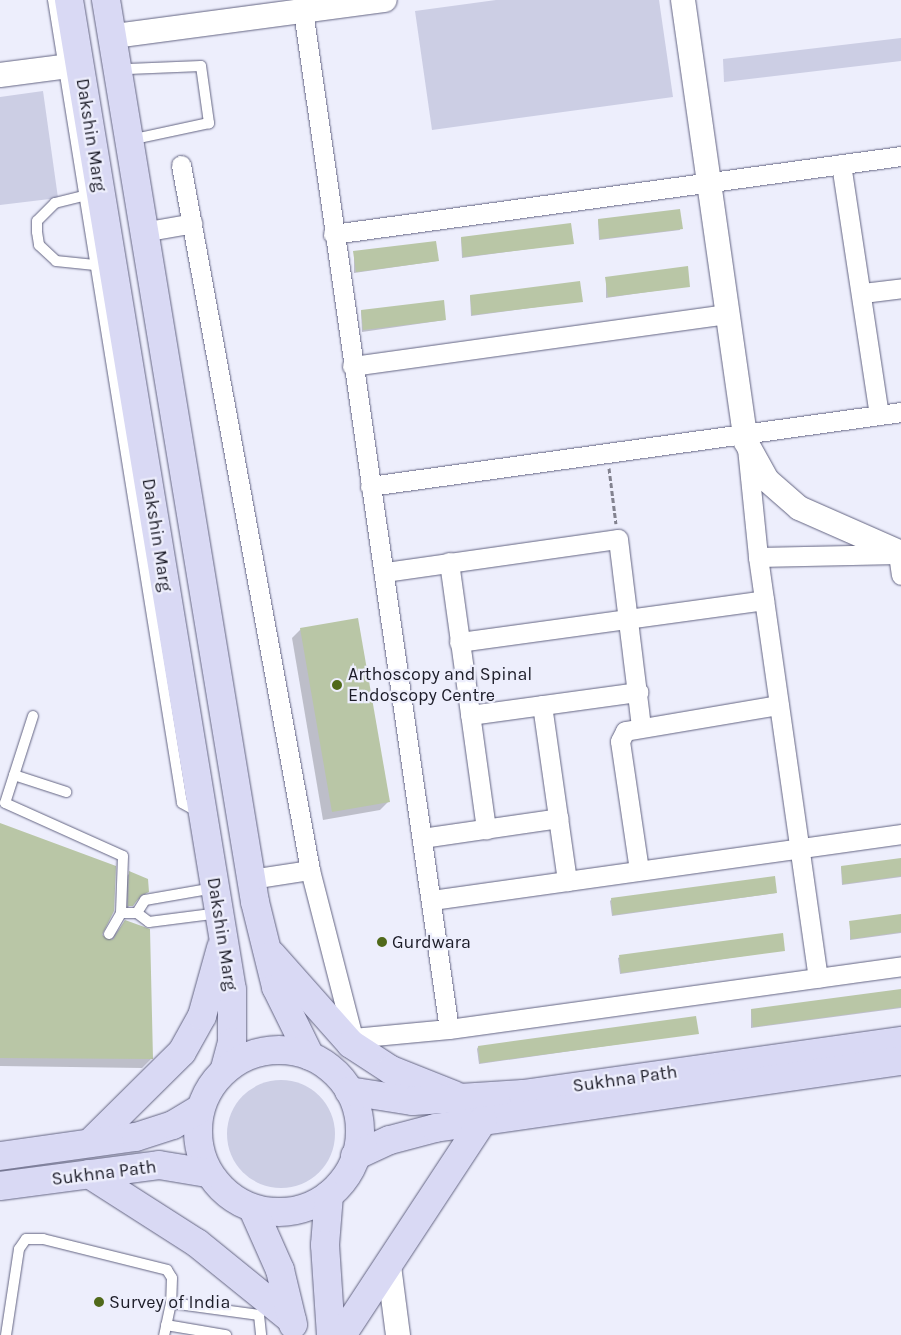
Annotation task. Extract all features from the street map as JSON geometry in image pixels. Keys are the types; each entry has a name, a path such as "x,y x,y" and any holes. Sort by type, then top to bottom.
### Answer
{"main road":[{"name":"Dakshin Marg","path":"69,0 232,990 232,1042 225,1069"},
{"name":"Dakshin Marg","path":"106,0 251,879 276,987 310,1056"},
{"path":"90,1143 182,1052 202,1016 219,913"},
{"path":"266,948 351,1044 391,1070 462,1098"},
{"name":"Sukhna Path","path":"349,1091 414,1101 532,1092 901,1041"},
{"path":"329,1195 288,1211 253,1208 224,1192 208,1173 197,1126 200,1109 225,1069 261,1052 277,1050 310,1056 335,1073 349,1091 360,1131 355,1156 329,1195 325,1245 330,1335"},
{"name":"Sukhna Path","path":"355,1156 390,1140 483,1120 901,1061"},
{"name":"Sukhna Path","path":"0,1156 145,1134 173,1125 200,1109"},
{"path":"342,1335 483,1120"},
{"name":"Sukhna Path","path":"0,1186 159,1165 208,1173"},
{"path":"89,1174 197,1243 294,1327"},
{"path":"253,1208 280,1270 294,1327"}],"street":[{"path":"122,35 290,8 385,0"},
{"path":"683,0 707,183 745,438 758,558 801,848 818,978"},
{"path":"290,8 333,234 370,486 385,572 449,1029"},
{"path":"0,75 62,67"},
{"path":"333,234 901,156"},
{"path":"841,164 863,293 879,415"},
{"path":"181,165 310,870 353,1038 449,1029 901,966"},
{"path":"154,230 192,223"},
{"path":"863,293 901,288"},
{"path":"352,366 726,314"},
{"path":"370,486 607,453 745,438 901,412"},
{"path":"745,438 767,480 799,508 900,561"},
{"path":"385,572 618,539 641,725"},
{"path":"758,558 900,561"},
{"path":"449,562 486,829"},
{"path":"459,642 764,600"},
{"path":"470,715 638,692"},
{"path":"639,870 620,741 625,731 641,725 780,704"},
{"path":"542,705 567,880"},
{"path":"422,838 559,818"},
{"path":"432,900 901,834"},
{"path":"251,879 310,870"},
{"path":"389,1266 398,1335"}],"lane":[{"path":"52,0 182,802 203,815"},
{"path":"116,0 246,788 240,812"},
{"path":"128,70 201,66 209,122 139,138"},
{"path":"83,196 55,203 37,221 36,232 39,245 56,261 95,265"},
{"path":"32,716 14,775 2,803 123,856 122,912 109,934"},
{"path":"14,775 66,792"},
{"path":"137,913 145,900 219,913"},
{"path":"122,912 137,913 149,922 219,913"},
{"path":"6,1335 18,1249 26,1240 152,1263 172,1278 171,1303 165,1330 226,1335"},
{"path":"171,1303 258,1315 261,1335"}],"path":[{"path":"607,453 618,539"}],"shaded area":[{"path":"496,0 659,0 673,97 432,130 415,11"},
{"path":"901,38 901,61 724,82 723,59"},
{"path":"43,91 58,198 0,205 0,97"},
{"path":"281,1080 302,1084 319,1096 331,1113 335,1134 331,1155 319,1172 302,1184 281,1188 260,1184 243,1172 231,1155 227,1134 231,1113 243,1096 260,1084"}],"building":[{"path":"680,209 683,229 600,239 598,219"},
{"path":"571,223 574,244 463,257 461,237"},
{"path":"436,241 439,261 356,272 353,251"},
{"path":"688,266 690,287 608,297 605,277"},
{"path":"580,281 583,302 472,315 470,295"},
{"path":"444,300 446,320 363,330 361,310"},
{"path":"358,618 390,802 332,812 300,628"},
{"path":"0,823 116,866 114,911 102,935 113,940 125,920 150,929 153,1059 0,1058"},
{"path":"901,858 901,876 843,884 841,866"},
{"path":"129,871 148,879 149,892 141,895 133,906 128,906"},
{"path":"775,876 777,893 613,915 611,898"},
{"path":"901,914 901,932 851,939 849,921"},
{"path":"783,933 785,951 621,973 619,955"},
{"path":"901,989 901,1007 753,1027 751,1009"},
{"path":"696,1016 699,1034 480,1063 478,1046"}],"place":[{"name":"Arthoscopy and Spinal Endoscopy Centre","path":"337,685"},
{"name":"Gurdwara","path":"382,942"},
{"name":"Survey of India","path":"99,1302"}]}
